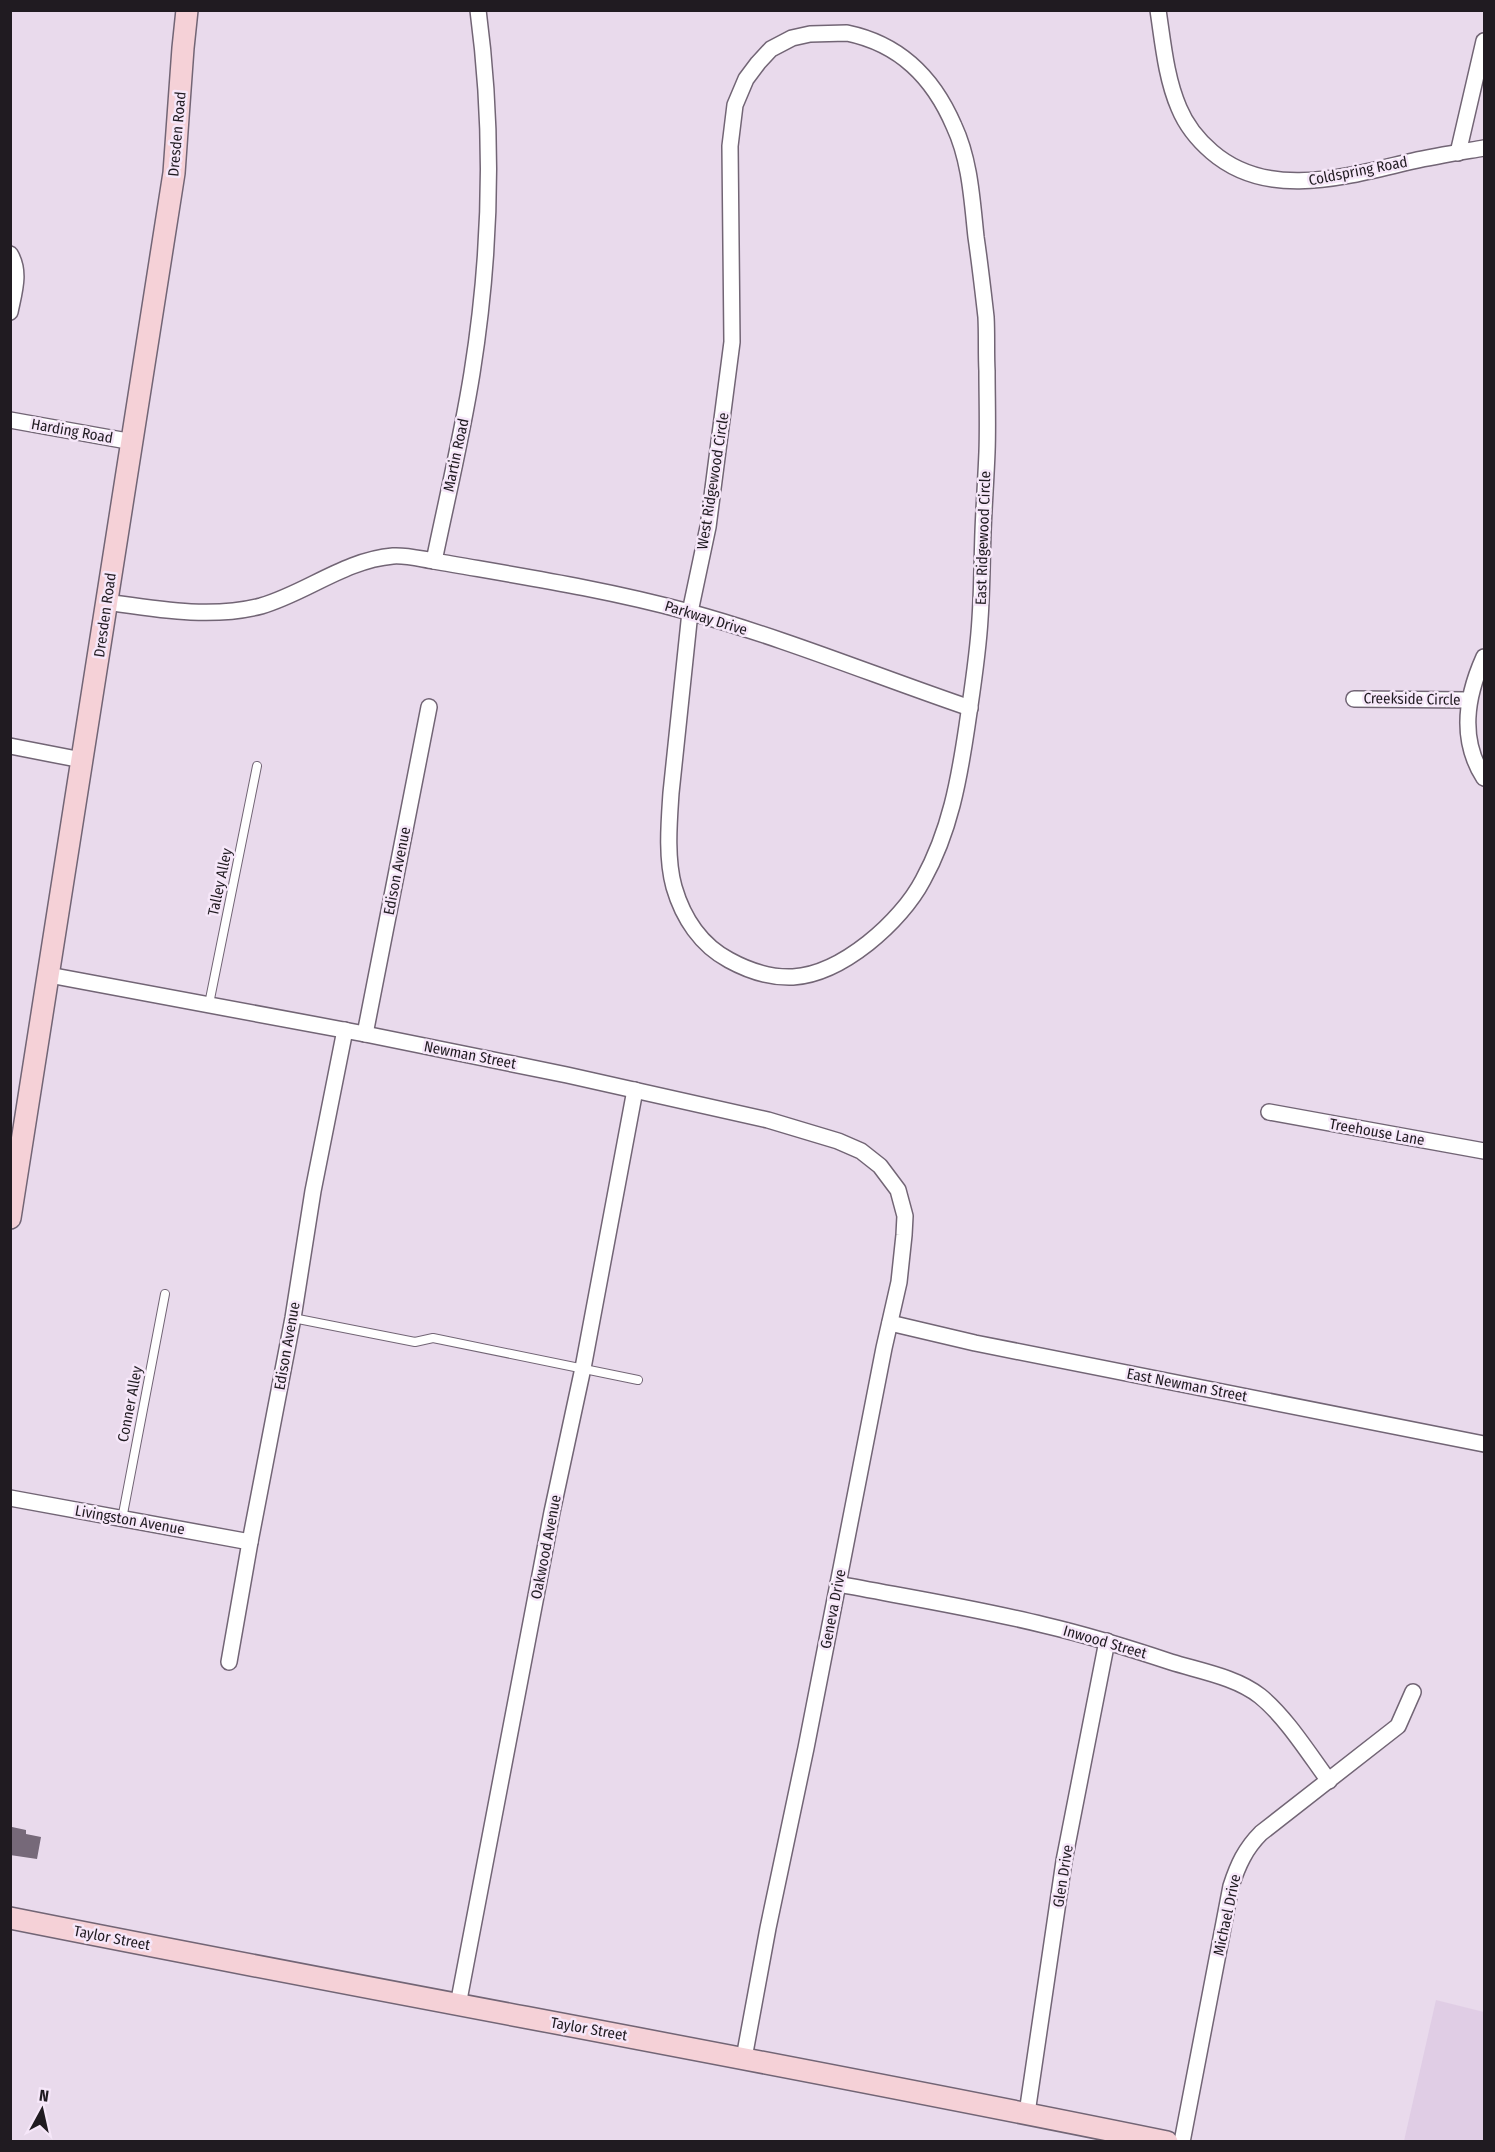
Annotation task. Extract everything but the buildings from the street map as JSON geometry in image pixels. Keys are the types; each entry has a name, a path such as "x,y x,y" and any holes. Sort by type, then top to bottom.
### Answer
{"street":[{"name":"Dresden Road","path":"10,1218 176,160 187,10"},
{"name":"Martin Road","path":"434,561 462,431 472,371 485,252 488,144 483,44 478,10"},
{"name":"Coldspring Road","path":"1158,10 1167,64 1179,108 1190,128 1223,162 1267,178 1302,182 1485,148"},
{"name":"West Ridgewood Circle","path":"747,970 717,954 690,924 674,886 669,822 690,612 708,527 732,342 730,146 735,105 746,79 771,49 792,38 810,34 847,33"},
{"name":"East Ridgewood Circle","path":"747,970 772,976 795,977 822,970 851,955 880,934 912,899 936,853 957,789 980,621 987,450 986,320 970,188 963,151 954,125 940,99 921,74 903,56 883,44 847,33"},
{"path":"1458,153 1485,41"},
{"path":"10,254 15,262 17,274 10,312"},
{"name":"Harding Road","path":"10,420 133,442"},
{"path":"106,602 202,612 232,611 260,606 288,597 360,563 394,556 434,561"},
{"name":"Parkway Drive","path":"434,561 604,591 690,612 969,708"},
{"path":"1485,657 1469,700 1467,726 1471,751 1485,778"},
{"name":"Creekside Circle","path":"1354,699 1469,700"},
{"name":"Edison Avenue","path":"365,1034 429,707"},
{"path":"10,746 82,760"},
{"name":"Newman Street","path":"49,975 365,1034 768,1120 838,1141 861,1151 880,1166"},
{"name":"Edison Avenue","path":"229,1662 249,1542 293,1318 313,1191 345,1030"},
{"name":"Oakwood Avenue","path":"458,2005 635,1090"},
{"name":"Treehouse Lane","path":"1269,1112 1485,1151"},
{"name":"Geneva Drive","path":"744,2058 768,1928 899,1282 905,1215 898,1190 880,1166"},
{"name":"East Newman Street","path":"890,1323 975,1343 1485,1444"},
{"name":"Livingston Avenue","path":"10,1498 249,1542"},
{"name":"Inwood Street","path":"838,1584 986,1612 1107,1641 1223,1678 1261,1697 1291,1729 1329,1781"},
{"name":"Glen Drive","path":"1027,2113 1064,1861 1107,1641"},
{"name":"Michael Drive","path":"1182,2142 1231,1887 1238,1865 1249,1845 1261,1833 1398,1726 1413,1692"},
{"name":"Taylor Street","path":"10,1918 744,2058 1167,2142"}],"lane":[{"name":"Talley Alley","path":"209,1004 257,766"},
{"name":"Conner Alley","path":"122,1519 165,1293"},
{"path":"293,1318 415,1342 434,1338 638,1380"}],"shaded area":[{"path":"1436,2000 1484,2012 1484,2141 1404,2141"}]}
